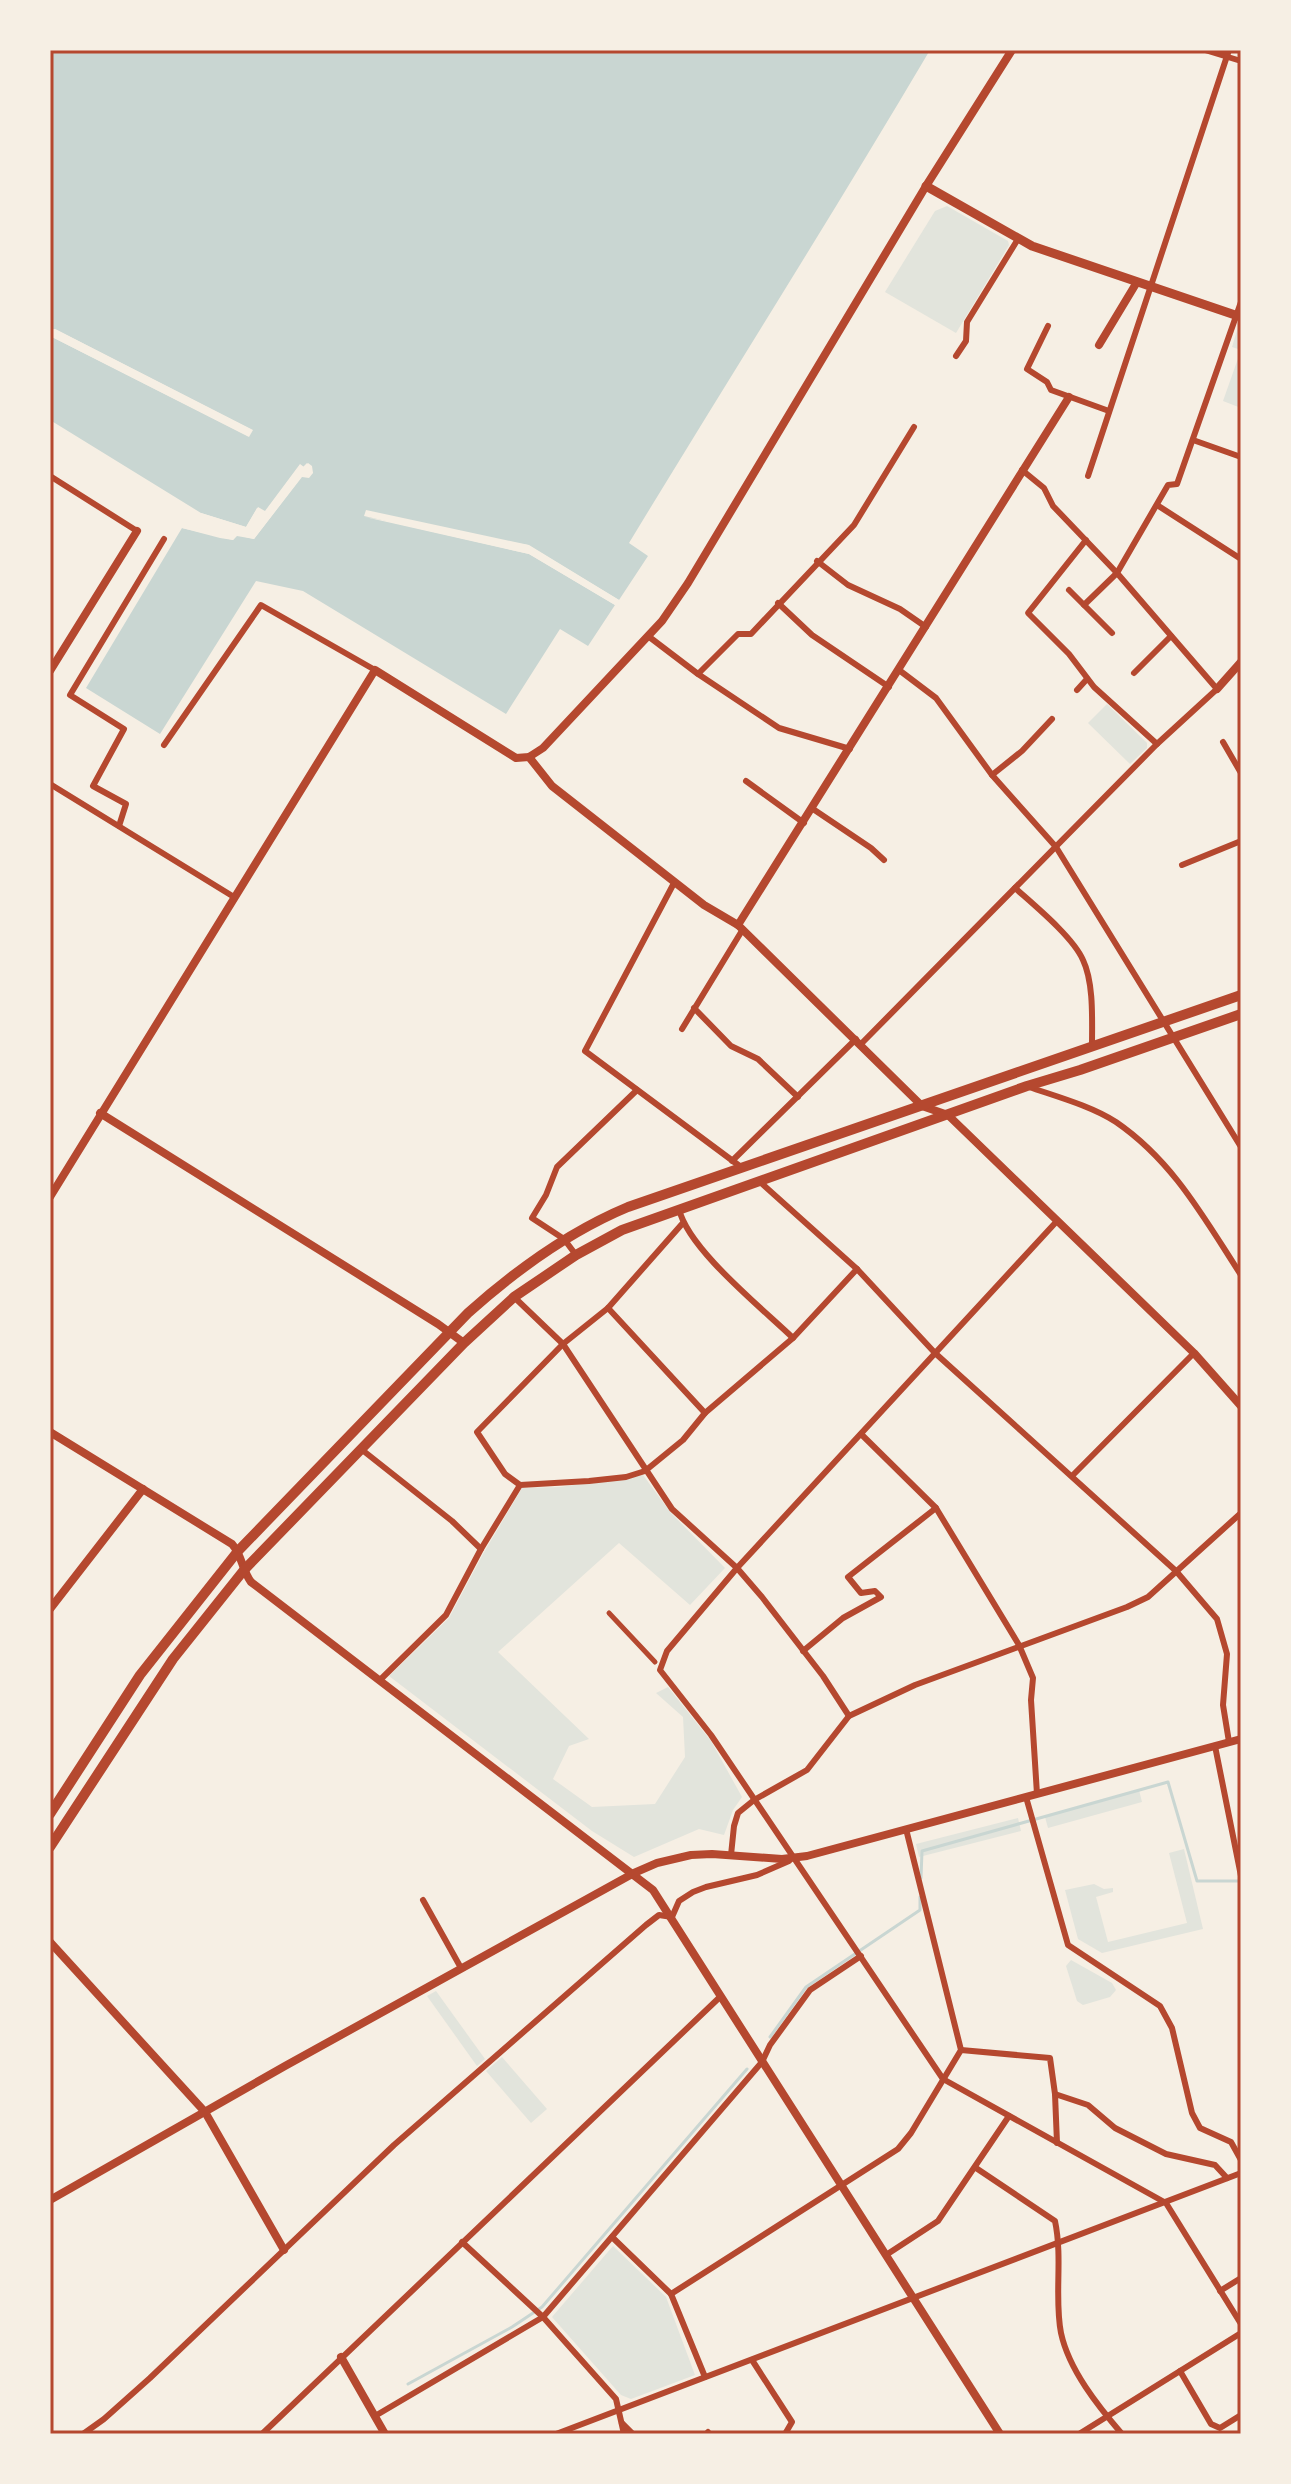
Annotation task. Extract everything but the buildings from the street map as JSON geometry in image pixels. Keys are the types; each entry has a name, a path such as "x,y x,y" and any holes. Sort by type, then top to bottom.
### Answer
{"main road":[{"path":"926,186 1018,239 1239,316"},
{"path":"50,1814 140,1675 238,1551 450,1331 502,1282 564,1239 606,1216 736,1164 922,1106 1241,995"},
{"path":"50,1847 173,1659 244,1570 464,1343 514,1297 576,1255 622,1230 1027,1086 1241,1014"}],"street":[{"path":"164,745 261,605 375,670 516,758 529,757 543,748 671,610 926,186 1012,50"},
{"path":"1205,50 1228,54 1241,61"},
{"path":"1088,476 1228,54"},
{"path":"956,356 966,341 967,322 1018,239"},
{"path":"1099,345 1137,282"},
{"path":"1084,605 1117,573 1168,485 1177,484 1239,316 1241,302"},
{"path":"1048,326 1027,369 1047,382 1051,390 1109,411"},
{"path":"682,1029 740,927 1069,397"},
{"path":"698,674 738,634 751,634 854,525 914,427"},
{"path":"1193,440 1241,457"},
{"path":"1022,470 1044,488 1053,506 1117,573 1217,689"},
{"path":"50,476 137,531 50,671"},
{"path":"1157,505 1241,559"},
{"path":"119,826 126,804 93,786 124,729 70,695 164,539"},
{"path":"1086,540 1028,613 1069,654 1087,679 1157,744"},
{"path":"817,561 848,585 900,609 926,627"},
{"path":"1069,590 1112,633"},
{"path":"778,603 812,635 889,687"},
{"path":"648,636 779,728 850,749"},
{"path":"1134,673 1171,636"},
{"path":"674,883 585,1051 736,1164 742,1149 1015,888 1241,662"},
{"path":"51,1193 375,670"},
{"path":"899,670 936,698 992,775 1056,847 1241,1147"},
{"path":"1077,690 1087,679"},
{"path":"992,775 1022,751 1052,719"},
{"path":"1223,742 1241,773"},
{"path":"529,757 552,786 674,883 740,927 922,1106 948,1115 1194,1353 1241,1406"},
{"path":"746,781 804,823"},
{"path":"50,784 234,897"},
{"path":"813,809 884,860"},
{"path":"1182,865 1241,841"},
{"path":"1015,888 1057,927 1083,959 1091,1001 1092,1046"},
{"path":"694,1008 731,1046 758,1059 798,1097"},
{"path":"1027,1086 1113,1121 1141,1141 1180,1181 1241,1275"},
{"path":"576,1255 564,1239 532,1218 546,1195 557,1167 637,1090"},
{"path":"100,1113 450,1331 464,1343"},
{"path":"759,1181 857,1269 935,1353 1176,1571 1217,1619 1227,1654 1223,1705 1229,1742"},
{"path":"679,1209 682,1224 725,1273 793,1338"},
{"path":"1057,1221 737,1568 667,1651 660,1670 686,1700 943,2079 1166,2203 1241,2324"},
{"path":"682,1224 608,1308 563,1344 477,1432 505,1474 520,1485 626,1477 645,1471 683,1440 705,1413 793,1338 857,1269"},
{"path":"514,1297 563,1344 672,1509 737,1568 803,1651 849,1716"},
{"path":"608,1308 705,1413"},
{"path":"1073,1475 1194,1353"},
{"path":"50,1432 231,1543 238,1551 251,1582 653,1890 1000,2434"},
{"path":"861,1434 936,1508 1019,1645 1033,1678 1031,1700 1037,1794"},
{"path":"361,1449 452,1521 481,1549"},
{"path":"381,1679 446,1615 520,1485"},
{"path":"50,1609 143,1489"},
{"path":"803,1651 843,1618 881,1597 875,1591 861,1593 848,1577 936,1508"},
{"path":"731,1855 738,1813 754,1800 807,1770 849,1716 915,1685 1148,1597 1241,1513"},
{"path":"609,1613 655,1662"},
{"path":"672,1917 679,1901 693,1892 757,1875 795,1858 1241,1739"},
{"path":"1215,1746 1241,1876"},
{"path":"1026,1797 1068,1945 1160,2006 1172,2028 1192,2113 1200,2128 1231,2142 1241,2160"},
{"path":"671,2294 898,2149 961,2050 906,1829"},
{"path":"50,2200 634,1873 681,1857 703,1854 795,1858"},
{"path":"423,1900 461,1968"},
{"path":"83,2434 150,2378 371,2167 646,1925 659,1915 672,1917"},
{"path":"50,1942 205,2112 284,2250"},
{"path":"375,2416 543,2317 762,2062 770,2045 810,1990 861,1956"},
{"path":"262,2434 721,1996"},
{"path":"961,2050 1050,2058 1057,2143"},
{"path":"1055,2094 1088,2105 1115,2128 1166,2154 1215,2165 1227,2178"},
{"path":"886,2255 938,2221 1009,2116"},
{"path":"976,2168 1055,2221 1060,2243 1061,2331 1066,2349 1081,2379 1122,2434"},
{"path":"556,2434 1241,2173"},
{"path":"612,2237 671,2294 705,2377"},
{"path":"462,2242 543,2317 616,2399 624,2434"},
{"path":"1220,2291 1241,2278"},
{"path":"1079,2434 1241,2333"},
{"path":"341,2357 385,2434"},
{"path":"752,2360 792,2422 785,2434"},
{"path":"1180,2371 1211,2424 1220,2428 1241,2415"},
{"path":"622,2423 633,2434"}],"shaded area":[{"path":"50,50 930,50 629,543 648,556 619,600 528,545 365,517 529,554 615,605 588,646 560,629 506,714 303,591 256,581 160,734 86,688 182,528 233,540 237,535 254,539 302,476 313,473 307,463 303,467 300,465 265,512 257,508 246,527 201,513 50,420 50,336 248,436 252,430 50,329"},
{"path":"947,206 1008,241 1009,245 956,333 885,292 935,211"},
{"path":"1238,327 1241,328 1241,350 1232,347"},
{"path":"1241,350 1241,408 1223,401"},
{"path":"1107,704 1147,743 1147,748 1130,764 1088,723"},
{"path":"643,1475 671,1513 725,1568 690,1605 619,1543 498,1652 589,1739 569,1746 553,1779 592,1807 655,1804 685,1757 683,1717 656,1693 668,1687 711,1741 742,1797 733,1810 724,1835 699,1829 634,1857 592,1831 389,1676 449,1618 522,1488 560,1487"},
{"path":"1139,1790 1142,1802 1048,1828 1045,1817"},
{"path":"1018,1818 1021,1831 919,1857 916,1844"},
{"path":"1184,1849 1203,1929 1102,1953 1078,1939 1065,1890 1094,1884 1104,1889 1113,1888 1113,1892 1096,1897 1108,1942 1187,1923 1169,1853"},
{"path":"1071,1960 1112,1983 1116,1990 1110,1997 1083,2005 1077,2001 1066,1966"},
{"path":"436,1991 485,2059 477,2066 427,1996"},
{"path":"502,2057 547,2109 531,2123 486,2071"},
{"path":"613,2246 666,2297 695,2375 631,2399 621,2395 552,2317"}],"pier":[{"path":"50,329 253,430 249,437 50,336"},
{"path":"308,463 313,473 309,478 302,477 254,539 237,536 233,540 182,528 186,525 231,536 237,531 253,535 299,474 307,474 308,468 301,470 268,514 259,513 248,530 198,516 201,513 246,527 258,507 265,511 300,464 304,467"},
{"path":"366,510 529,545 619,600 615,605 529,554 364,516"}],"waterway":[{"path":"921,1878 922,1851 1168,1782 1197,1881 1241,1881"},
{"path":"770,2037 806,1987 920,1910 920,1897"},
{"path":"408,2384 542,2307 747,2069"}]}
